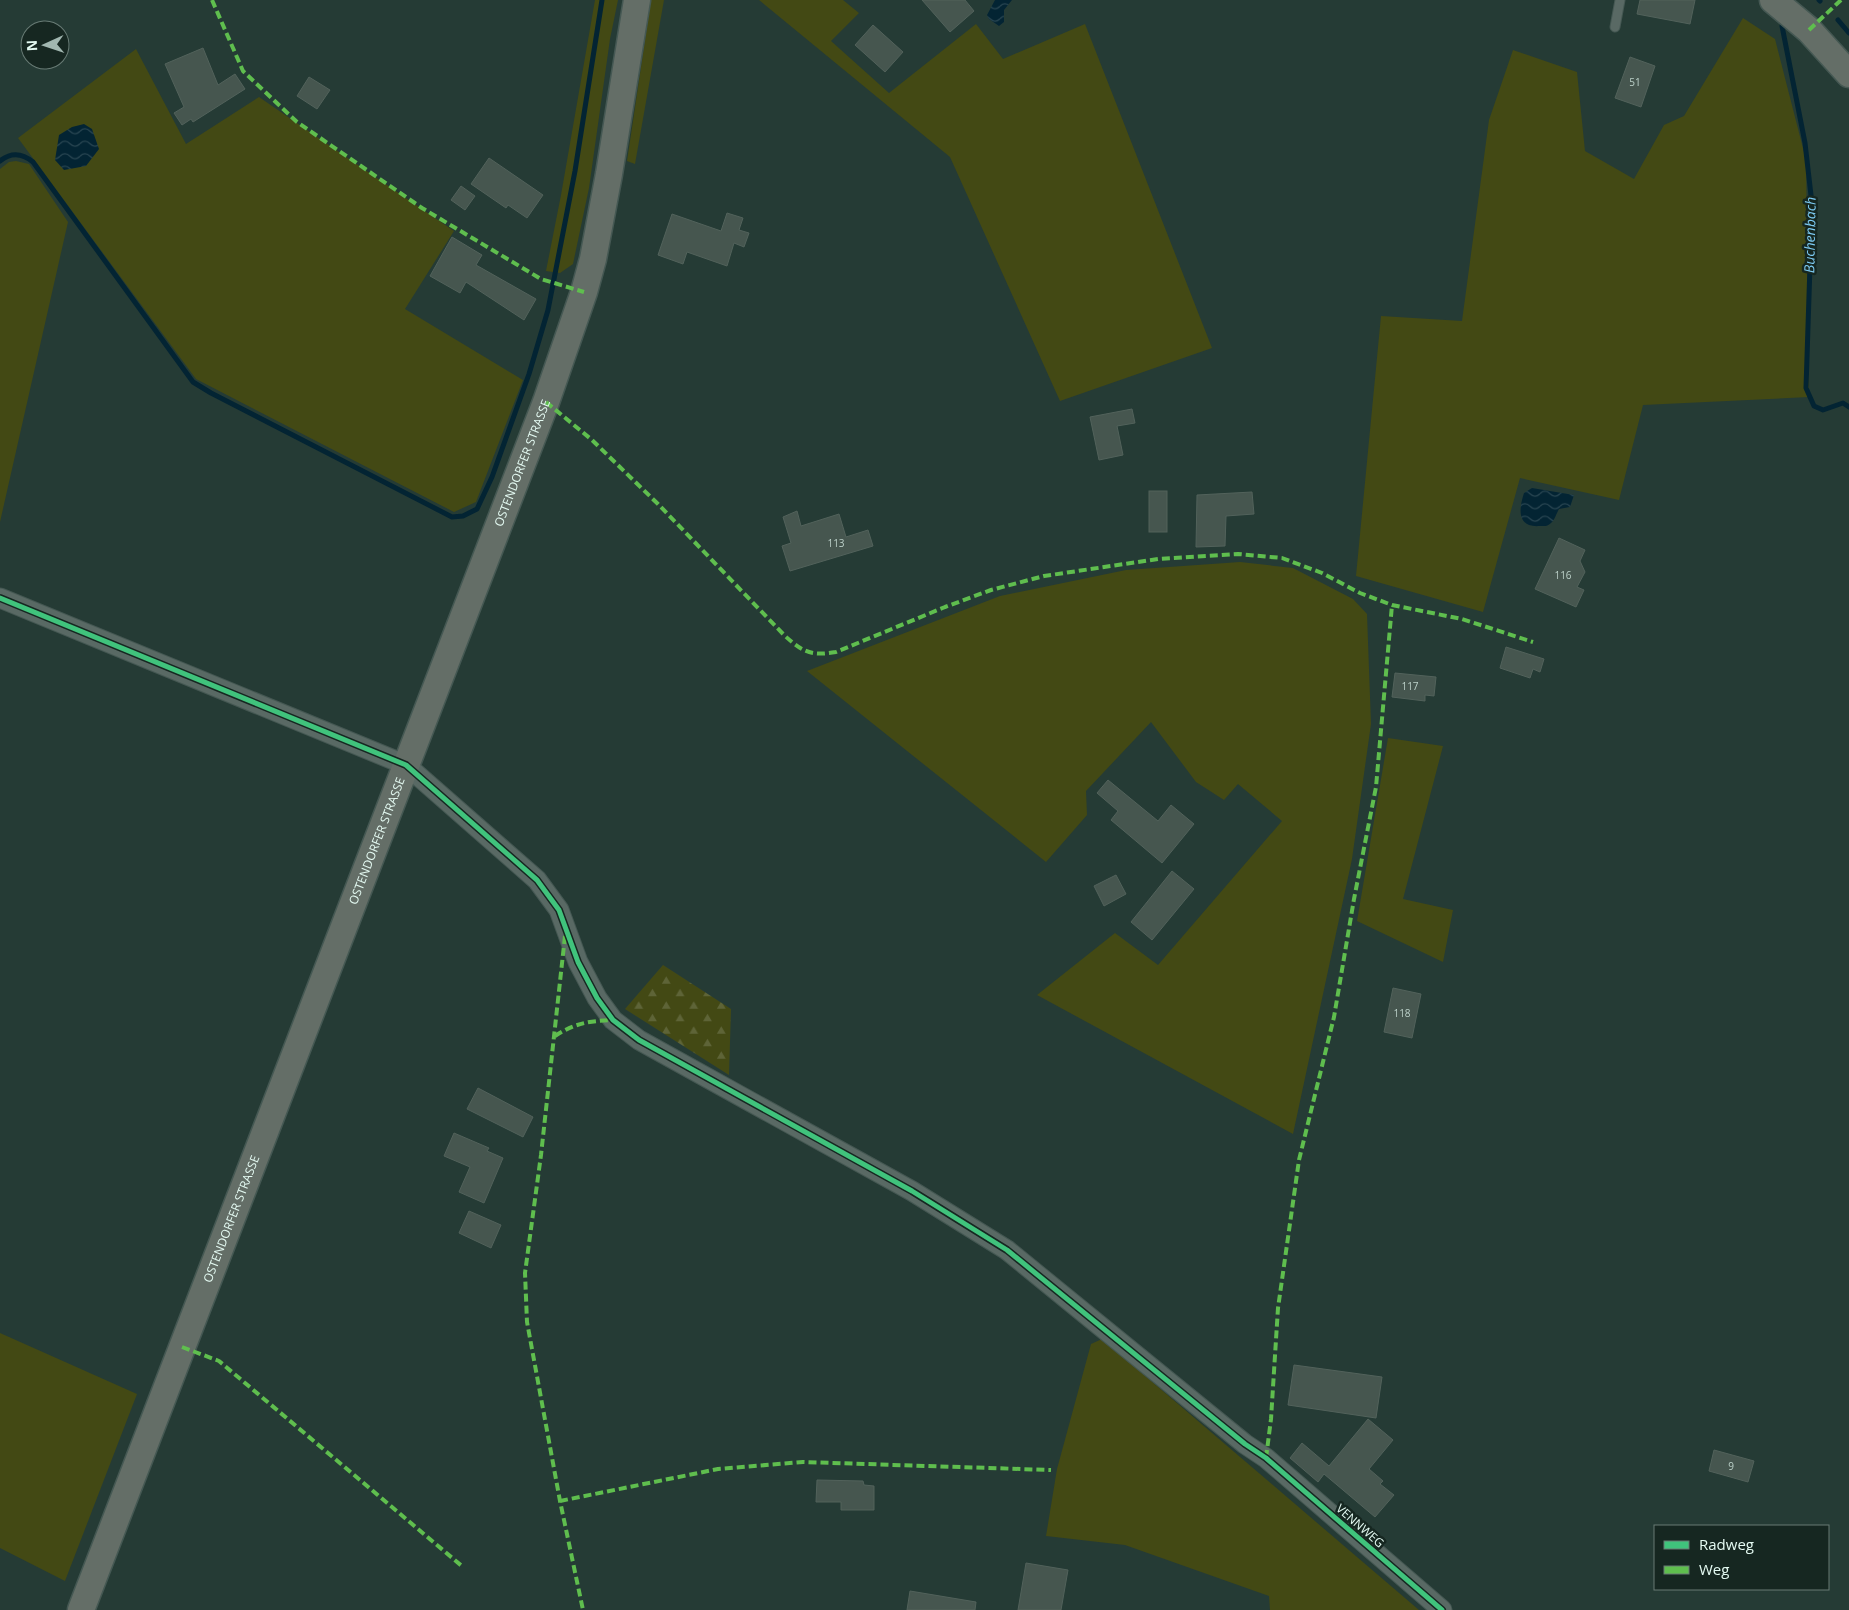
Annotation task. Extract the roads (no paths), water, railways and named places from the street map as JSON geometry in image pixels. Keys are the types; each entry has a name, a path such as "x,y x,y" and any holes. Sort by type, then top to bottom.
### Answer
{"main road":[{"name":"OSTENDORFER STRASSE","path":"81,1610 546,402 584,292 593,259 609,174 637,0"},
{"path":"1773,0 1809,30 1849,74"}],"street":[{"name":"VENNWEG","path":"0,598 406,765 536,880 559,910 578,962 597,998 613,1020 639,1040 912,1192 1006,1250 1244,1444 1266,1458 1442,1610"}],"lane":[{"path":"1615,27 1620,0"}],"water":[{"path":"995,0 1012,0 1004,10 1004,22 999,26 989,19 987,15"},
{"path":"84,124 92,129 99,149 86,166 64,170 55,160 59,135 72,127"},
{"path":"1532,488 1574,495 1570,507 1559,509 1550,524 1546,526 1533,526 1524,521 1521,512 1524,493"}],"waterway":[{"path":"0,161 8,156 21,155 33,162 193,382 452,517 463,516 477,509 492,477 529,374 548,310 575,171 602,0"},
{"path":"1838,20 1849,33"},
{"name":"Buchenbach","path":"1782,26 1805,143 1812,204 1806,388 1814,406 1823,410 1843,403 1849,407"}]}
